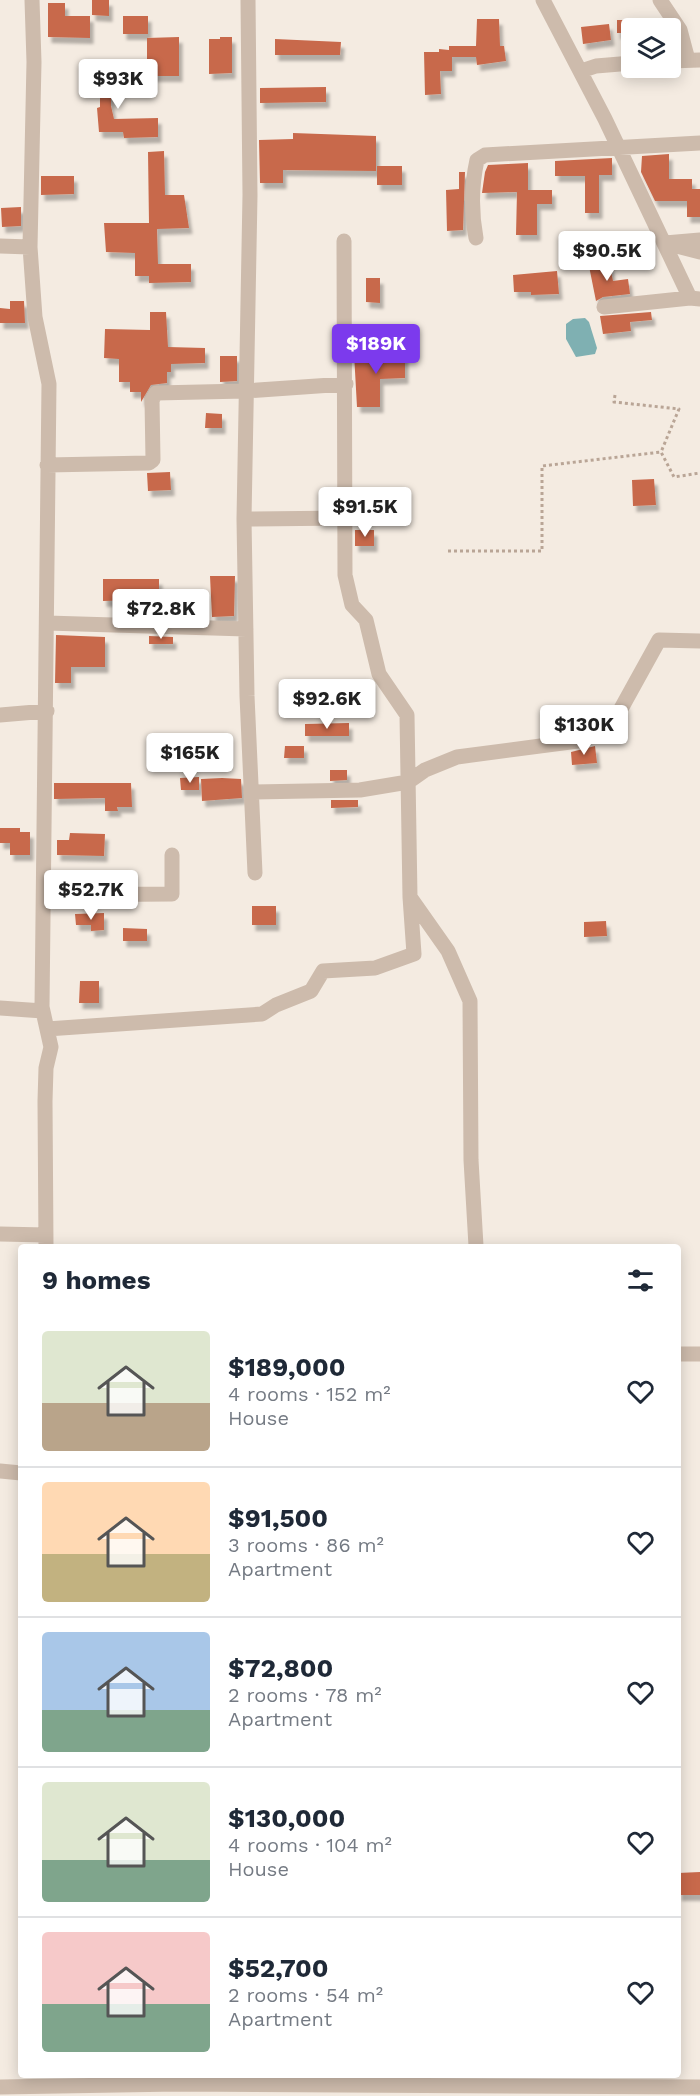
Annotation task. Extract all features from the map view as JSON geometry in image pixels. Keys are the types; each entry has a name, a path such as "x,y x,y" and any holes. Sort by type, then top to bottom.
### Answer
{"street":[{"path":"0,1234 46,1241 46,1068 51,1047 43,1011 49,384 35,317 30,247 34,62 32,0"},
{"path":"248,0 250,195 244,519 255,873"},
{"path":"543,0 581,71 664,243 695,298 604,307"},
{"path":"660,0 680,30 694,60"},
{"path":"581,71 596,66 621,64"},
{"path":"477,238 472,215 472,183 477,160 485,155 700,143"},
{"path":"664,243 700,240"},
{"path":"47,1029 165,1023 262,1014 276,1005 311,991 323,971 375,968 414,954 406,715 379,674 366,620 352,604 347,585 344,241"},
{"path":"664,243 700,252"},
{"path":"0,246 30,247"},
{"path":"47,465 149,463 153,460 153,400 156,393 245,391 346,384"},
{"path":"244,519 346,518"},
{"path":"47,623 246,629"},
{"path":"251,792 360,790 408,782 425,770 457,757 578,741 599,733 617,716 658,640 700,641"},
{"path":"0,715 46,711"},
{"path":"45,895 172,894 172,855"},
{"path":"411,897 448,951 470,1001 471,1160 476,1244"},
{"path":"0,1008 43,1011"},
{"path":"681,1354 700,1354"},
{"path":"0,1471 18,1473"},
{"path":"0,2087 45,2080 291,2080 700,2087"}],"path":[{"path":"615,395 614,402 679,409 661,452"},
{"path":"661,452 674,477 700,473"},
{"path":"448,551 542,550 542,466 661,452"}],"water":[{"path":"585,318 589,322 597,348 595,354 576,357 566,339 566,324 573,319"}],"building":[{"path":"92,0 109,0 109,16 92,15"},
{"path":"48,3 65,3 65,16 90,16 90,38 48,37"},
{"path":"123,16 148,16 148,34 123,34"},
{"path":"477,19 499,19 500,46 504,46 506,61 477,65 476,57 452,57 452,71 440,71 441,94 425,95 424,52 449,50 449,46 476,46"},
{"path":"617,20 621,20 621,33 617,33"},
{"path":"609,24 611,40 583,44 581,27"},
{"path":"179,37 179,76 147,76 147,38"},
{"path":"220,37 232,37 232,73 209,74 209,39 220,39"},
{"path":"275,39 341,42 340,55 275,55"},
{"path":"90,64 111,64 111,106 114,119 158,118 158,137 124,138 123,132 99,132 97,108 100,107 100,82 90,82"},
{"path":"326,87 326,102 260,103 260,88"},
{"path":"293,133 376,136 376,171 283,170 283,183 260,183 259,140 293,139"},
{"path":"164,151 165,195 184,195 189,228 157,229 158,264 191,264 191,282 149,283 149,276 135,276 135,253 106,252 104,223 149,223 148,152"},
{"path":"669,154 669,179 692,179 692,189 700,189 700,217 687,217 687,201 655,201 641,172 642,156"},
{"path":"612,158 612,175 599,175 599,213 585,213 585,176 555,176 555,161"},
{"path":"528,163 528,190 552,190 552,204 537,204 537,235 516,235 517,192 482,193 485,172 488,165"},
{"path":"377,166 402,166 402,185 377,185"},
{"path":"459,172 465,172 463,230 447,231 446,190 459,189"},
{"path":"41,176 74,176 74,194 41,195"},
{"path":"21,207 21,226 2,227 1,208"},
{"path":"609,261 613,281 628,279 630,294 603,297 596,301 589,266"},
{"path":"557,271 559,294 531,295 531,292 514,292 513,275"},
{"path":"366,278 380,278 380,303 366,302"},
{"path":"10,301 24,301 25,323 0,323 0,308 10,309"},
{"path":"150,312 166,312 168,347 205,348 205,363 171,364 171,372 167,372 167,383 151,385 141,402 141,392 130,392 130,382 119,382 119,359 104,358 105,329 150,330"},
{"path":"651,312 652,320 630,322 631,331 603,334 600,316"},
{"path":"405,352 405,378 380,379 380,407 357,407 354,353"},
{"path":"220,356 237,356 237,381 220,382"},
{"path":"206,413 222,414 222,428 205,428"},
{"path":"170,472 171,490 148,491 147,473"},
{"path":"654,479 656,505 633,506 632,480"},
{"path":"355,530 374,530 374,546 355,546"},
{"path":"210,576 235,576 234,616 212,617"},
{"path":"103,579 159,579 159,617 141,616 140,600 103,601"},
{"path":"56,635 105,637 105,667 71,667 71,683 55,683"},
{"path":"149,636 173,637 173,644 149,644"},
{"path":"582,710 584,728 570,732 568,712"},
{"path":"349,723 349,736 305,736 305,724"},
{"path":"285,746 304,746 304,758 284,758"},
{"path":"595,746 597,763 572,765 571,752"},
{"path":"330,770 347,770 347,780 330,781"},
{"path":"199,777 199,790 181,790 180,778"},
{"path":"201,779 241,779 242,798 202,801"},
{"path":"54,783 131,783 132,807 117,807 118,811 105,811 105,798 54,799"},
{"path":"331,800 358,800 358,807 331,808"},
{"path":"0,828 20,828 20,832 30,832 30,855 10,855 10,843 0,843"},
{"path":"70,833 105,834 104,856 57,855 57,840 69,840"},
{"path":"252,906 276,906 276,925 252,925"},
{"path":"104,913 104,930 91,931 91,925 76,925 75,914"},
{"path":"606,921 607,936 584,937 584,922"},
{"path":"123,928 147,929 147,941 123,941"},
{"path":"80,981 99,981 99,1003 79,1003"},
{"path":"700,1872 700,1895 681,1895 681,1873"}]}
